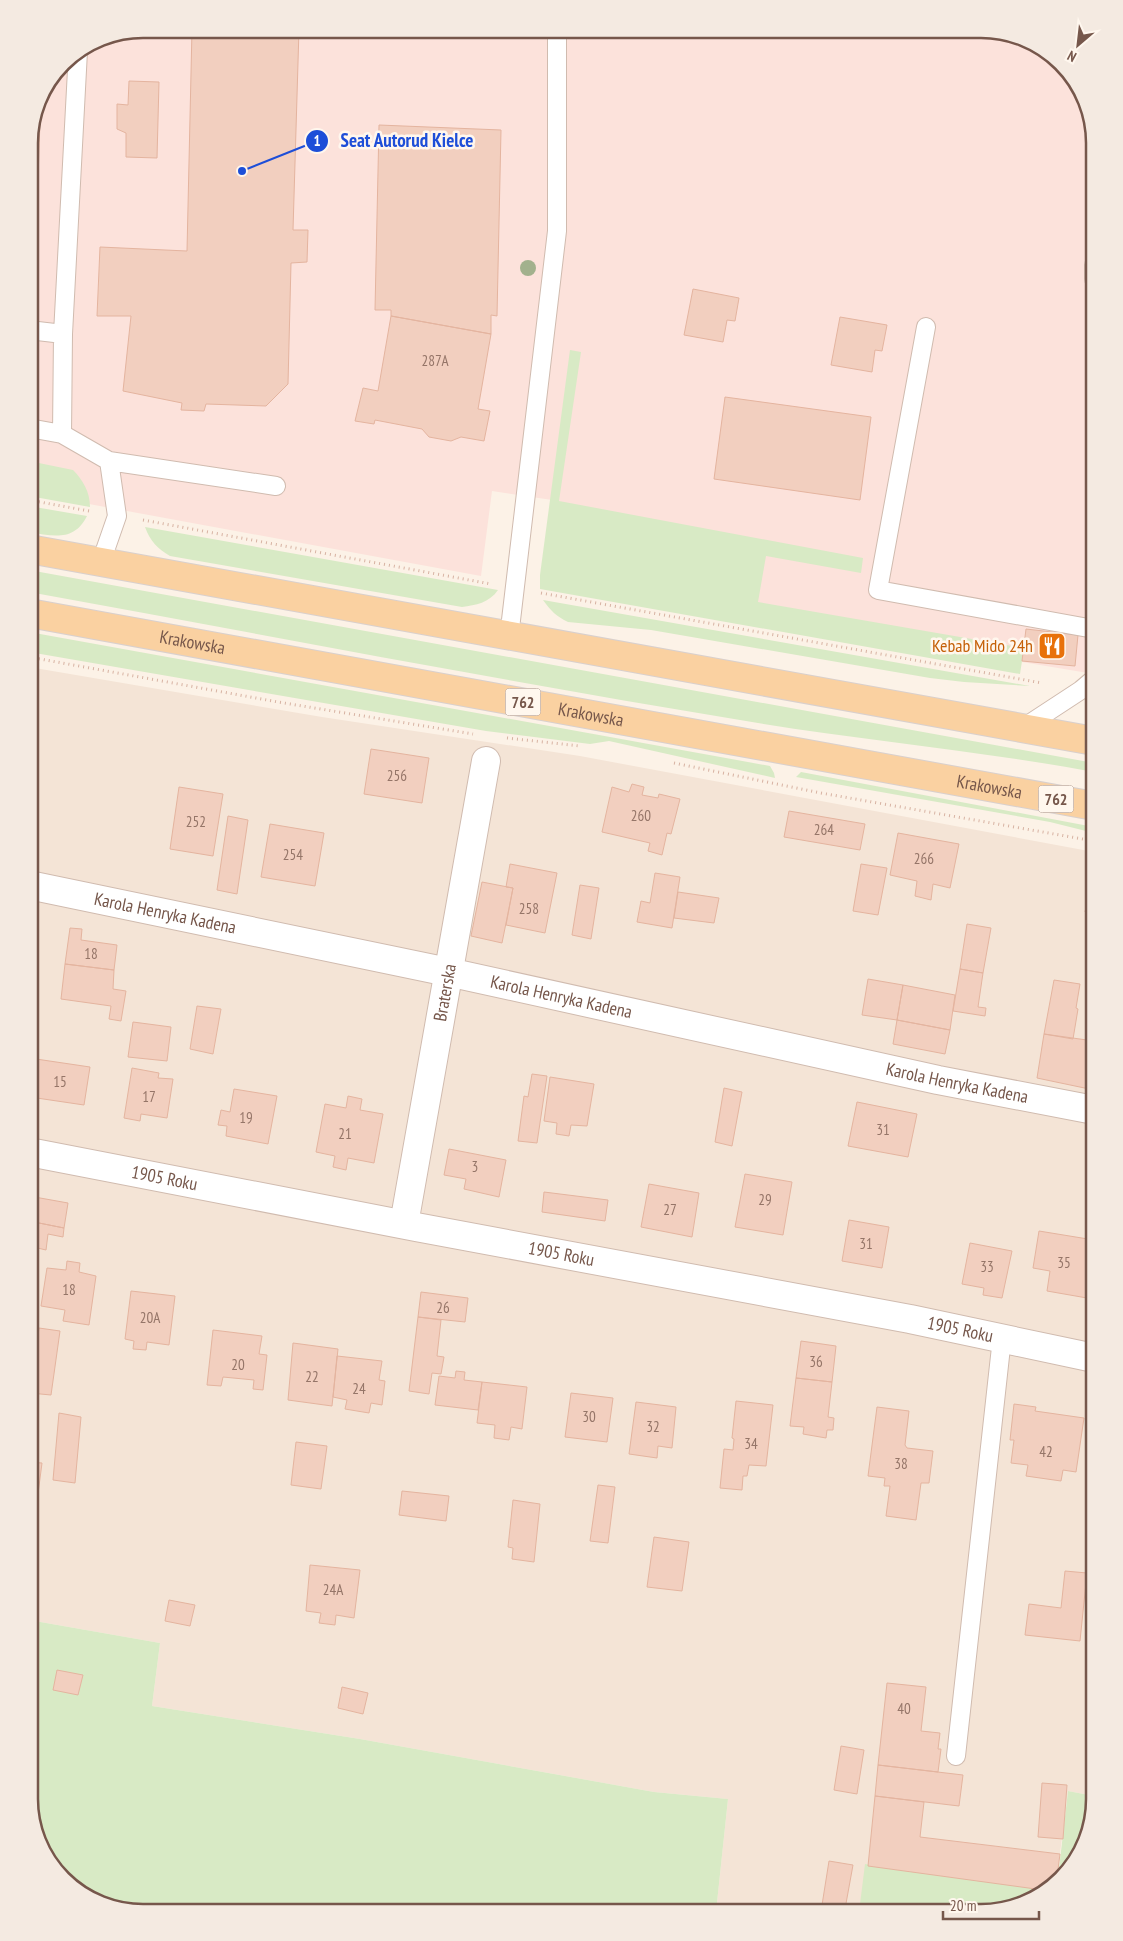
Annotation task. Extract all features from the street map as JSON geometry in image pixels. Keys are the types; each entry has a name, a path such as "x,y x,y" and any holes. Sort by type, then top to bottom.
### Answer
{"main road":[{"path":"38,551 1086,740"},
{"name":"Krakowska","path":"38,615 1086,805"}],"street":[{"name":"Braterska","path":"404,1224 486,761"},
{"name":"Karola Henryka Kadena","path":"38,887 448,972 938,1080 1086,1108"},
{"name":"1905 Roku","path":"38,1154 910,1319 1086,1356"}],"lane":[{"path":"509,637 557,231 558,38"},
{"path":"62,434 63,334 78,60"},
{"path":"926,327 878,590 1086,628"},
{"path":"38,331 63,334"},
{"path":"38,430 62,434 109,461 276,486"},
{"path":"101,562 117,516 109,461"},
{"path":"1023,728 1086,686"},
{"path":"956,1756 1002,1338"}],"path":[{"path":"38,502 89,511"},
{"path":"143,520 501,586"},
{"path":"541,593 1086,685"},
{"path":"38,659 278,702 476,734"},
{"path":"504,738 588,747"},
{"path":"665,762 821,793 1086,840"}],"shaded area":[{"path":"135,38 988,38 1014,43 1027,48 1050,64 1053,70 1056,70 1068,84 1078,102 1085,129 1086,142 1086,673 742,615 559,501 492,491 481,576 38,495 38,129 45,102 55,84 68,68 84,55 102,45"},
{"path":"38,669 322,717 580,756 1086,851 1086,1794 1068,1791 1058,1869 1055,1873 1029,1892 928,1904 717,1904 728,1799 654,1792 360,1739 152,1706 160,1643 38,1622"}],"green space":[{"path":"570,350 581,352 559,501 863,558 861,573 766,556 758,602 1024,648 1020,674 540,589 540,575"},
{"path":"38,463 73,470 85,487 89,496 90,507 38,498"},
{"path":"38,508 87,516 76,530 69,534 54,536 38,534"},
{"path":"145,527 498,590 486,601 462,607 170,556 155,544"},
{"path":"38,572 1086,762 1086,771 1006,757 784,727 473,674 38,594"},
{"path":"543,600 1030,686 930,678 651,630 568,622 554,613"},
{"path":"38,634 770,766 775,778 609,741 590,744 486,731 38,654"},
{"path":"801,772 1086,825 1086,831 1050,822 796,777"},
{"path":"38,1622 160,1643 152,1706 360,1739 654,1792 728,1799 717,1904 135,1903 109,1898 84,1886 64,1868 48,1845 43,1832 38,1806"},
{"path":"1068,1791 1086,1794 1085,1812 1078,1839 1059,1868"},
{"path":"865,1864 1036,1888 1014,1898 994,1903 860,1904"}],"building":[{"path":"192,38 299,38 293,230 308,230 307,262 291,263 288,384 266,406 206,404 204,411 181,410 182,403 123,391 131,316 97,316 100,247 187,251"},
{"path":"129,81 159,82 157,158 126,157 126,133 117,129 117,104 128,105"},
{"path":"40,119 38,178 38,129"},
{"path":"379,125 501,130 497,316 491,315 491,334 391,316 391,310 375,310"},
{"path":"693,289 739,298 735,321 727,320 723,342 684,335"},
{"path":"391,316 491,334 478,409 490,411 484,441 461,437 451,441 429,437 422,429 375,420 374,424 355,421 363,388 378,391"},
{"path":"840,317 887,325 882,351 875,350 872,372 831,365"},
{"path":"725,397 871,417 860,500 714,479"},
{"path":"1026,629 1078,635 1075,666 1022,661"},
{"path":"371,749 429,758 422,803 364,794"},
{"path":"632,784 644,787 642,795 658,798 659,794 680,799 671,834 667,833 662,855 648,851 650,843 602,832 612,787 629,792"},
{"path":"179,787 223,794 213,856 170,849"},
{"path":"789,811 865,824 860,850 784,837"},
{"path":"228,816 248,820 237,894 217,890"},
{"path":"270,824 324,833 315,886 261,877"},
{"path":"898,833 959,844 950,888 933,884 931,900 915,896 917,881 890,875"},
{"path":"510,864 557,873 545,933 506,925 513,888 506,887"},
{"path":"861,864 887,868 878,915 853,911"},
{"path":"655,873 680,877 672,928 637,922 641,901 650,903"},
{"path":"482,882 513,888 502,943 471,936"},
{"path":"580,885 599,888 591,939 572,935"},
{"path":"678,892 719,898 714,923 674,918"},
{"path":"967,924 991,928 983,973 960,969"},
{"path":"70,928 82,929 81,940 117,945 114,970 65,964"},
{"path":"65,964 114,970 113,989 126,991 121,1021 109,1019 111,1006 61,999"},
{"path":"960,969 983,973 978,1007 986,1008 985,1016 953,1011"},
{"path":"868,979 903,985 897,1020 862,1015"},
{"path":"1054,980 1080,984 1073,1039 1044,1034"},
{"path":"903,985 955,995 950,1030 897,1020"},
{"path":"197,1006 221,1009 213,1054 190,1049"},
{"path":"897,1020 950,1030 945,1054 893,1044"},
{"path":"133,1022 171,1027 167,1061 128,1057"},
{"path":"1044,1034 1086,1040 1086,1088 1037,1078"},
{"path":"38,1059 90,1067 84,1105 38,1098"},
{"path":"132,1068 159,1073 158,1078 173,1079 167,1118 141,1114 140,1121 124,1118"},
{"path":"532,1074 547,1076 537,1143 518,1141 524,1096 528,1097"},
{"path":"550,1077 594,1084 587,1126 571,1125 569,1136 556,1134 557,1123 544,1121"},
{"path":"724,1088 742,1092 732,1146 715,1142"},
{"path":"234,1089 277,1096 268,1144 226,1136 227,1126 218,1125 221,1110 230,1112"},
{"path":"348,1096 362,1099 360,1110 383,1114 374,1163 348,1158 346,1170 333,1167 335,1156 316,1152 325,1104 346,1108"},
{"path":"857,1102 917,1114 908,1157 848,1146"},
{"path":"449,1149 506,1160 499,1197 464,1189 466,1179 444,1175"},
{"path":"745,1174 792,1182 783,1235 735,1227"},
{"path":"649,1184 699,1193 692,1237 641,1227"},
{"path":"544,1192 608,1200 605,1221 542,1212"},
{"path":"38,1198 68,1203 64,1228 38,1223"},
{"path":"849,1220 889,1227 882,1268 842,1261"},
{"path":"38,1223 64,1228 63,1237 48,1234 46,1250 38,1248"},
{"path":"1039,1231 1086,1239 1086,1298 1047,1291 1050,1271 1033,1268"},
{"path":"970,1243 1012,1251 1002,1298 983,1295 984,1288 962,1284"},
{"path":"67,1261 80,1263 79,1272 96,1276 89,1325 63,1321 65,1310 41,1306 47,1268 66,1270"},
{"path":"131,1291 175,1296 169,1345 147,1342 146,1350 133,1349 134,1341 125,1339"},
{"path":"421,1292 468,1298 465,1322 418,1317"},
{"path":"418,1317 441,1320 437,1356 444,1357 441,1374 432,1373 429,1394 409,1391"},
{"path":"39,1328 60,1331 51,1395 38,1394"},
{"path":"213,1330 262,1336 259,1354 267,1355 263,1390 253,1389 254,1380 223,1377 221,1386 207,1385"},
{"path":"801,1341 836,1346 832,1382 796,1378"},
{"path":"293,1343 338,1349 332,1406 288,1400"},
{"path":"337,1356 382,1361 379,1380 385,1381 382,1405 371,1403 369,1413 345,1409 347,1400 333,1397"},
{"path":"456,1371 465,1372 464,1380 482,1382 478,1410 435,1405 439,1376 455,1378"},
{"path":"796,1378 832,1382 828,1417 834,1418 833,1430 827,1430 826,1438 803,1434 804,1427 790,1426"},
{"path":"482,1382 527,1387 522,1429 511,1427 509,1440 494,1438 495,1425 477,1423"},
{"path":"571,1393 613,1398 607,1442 565,1437"},
{"path":"736,1401 773,1405 766,1466 749,1465 747,1476 743,1476 742,1490 720,1488 724,1449 733,1450 734,1439 732,1438"},
{"path":"636,1402 676,1407 672,1448 658,1446 657,1458 629,1454"},
{"path":"1014,1404 1036,1407 1035,1411 1084,1418 1076,1472 1063,1470 1061,1481 1026,1476 1028,1465 1011,1463 1014,1440 1010,1440"},
{"path":"877,1407 909,1411 905,1445 907,1448 933,1451 929,1483 921,1483 916,1520 886,1516 890,1486 884,1486 885,1478 868,1476"},
{"path":"59,1413 81,1417 75,1483 53,1480"},
{"path":"296,1442 327,1446 321,1489 291,1485"},
{"path":"38,1463 42,1463 38,1494"},
{"path":"598,1485 615,1487 608,1543 590,1541"},
{"path":"402,1491 449,1496 446,1521 399,1515"},
{"path":"513,1500 540,1504 534,1562 512,1559 513,1548 508,1547"},
{"path":"654,1537 689,1542 682,1591 647,1587"},
{"path":"310,1565 360,1570 354,1618 336,1615 335,1625 319,1623 321,1613 306,1611"},
{"path":"1065,1571 1086,1573 1080,1641 1025,1635 1029,1604 1061,1608"},
{"path":"169,1600 195,1605 190,1626 165,1621"},
{"path":"57,1670 83,1675 78,1695 53,1690"},
{"path":"887,1683 926,1687 921,1731 940,1733 938,1749 941,1749 938,1772 878,1765"},
{"path":"342,1687 368,1693 363,1714 338,1708"},
{"path":"841,1746 864,1750 857,1794 834,1790"},
{"path":"878,1765 963,1775 959,1806 875,1796"},
{"path":"1042,1783 1067,1785 1063,1839 1038,1837"},
{"path":"875,1796 924,1802 920,1837 1060,1854 1058,1869 1034,1889 868,1866"},
{"path":"829,1861 853,1865 846,1904 822,1904"}],"place":[{"name":"Seat Autorud Kielce","path":"242,171"},
{"name":"Kebab Mido 24h","path":"1052,646"}]}
